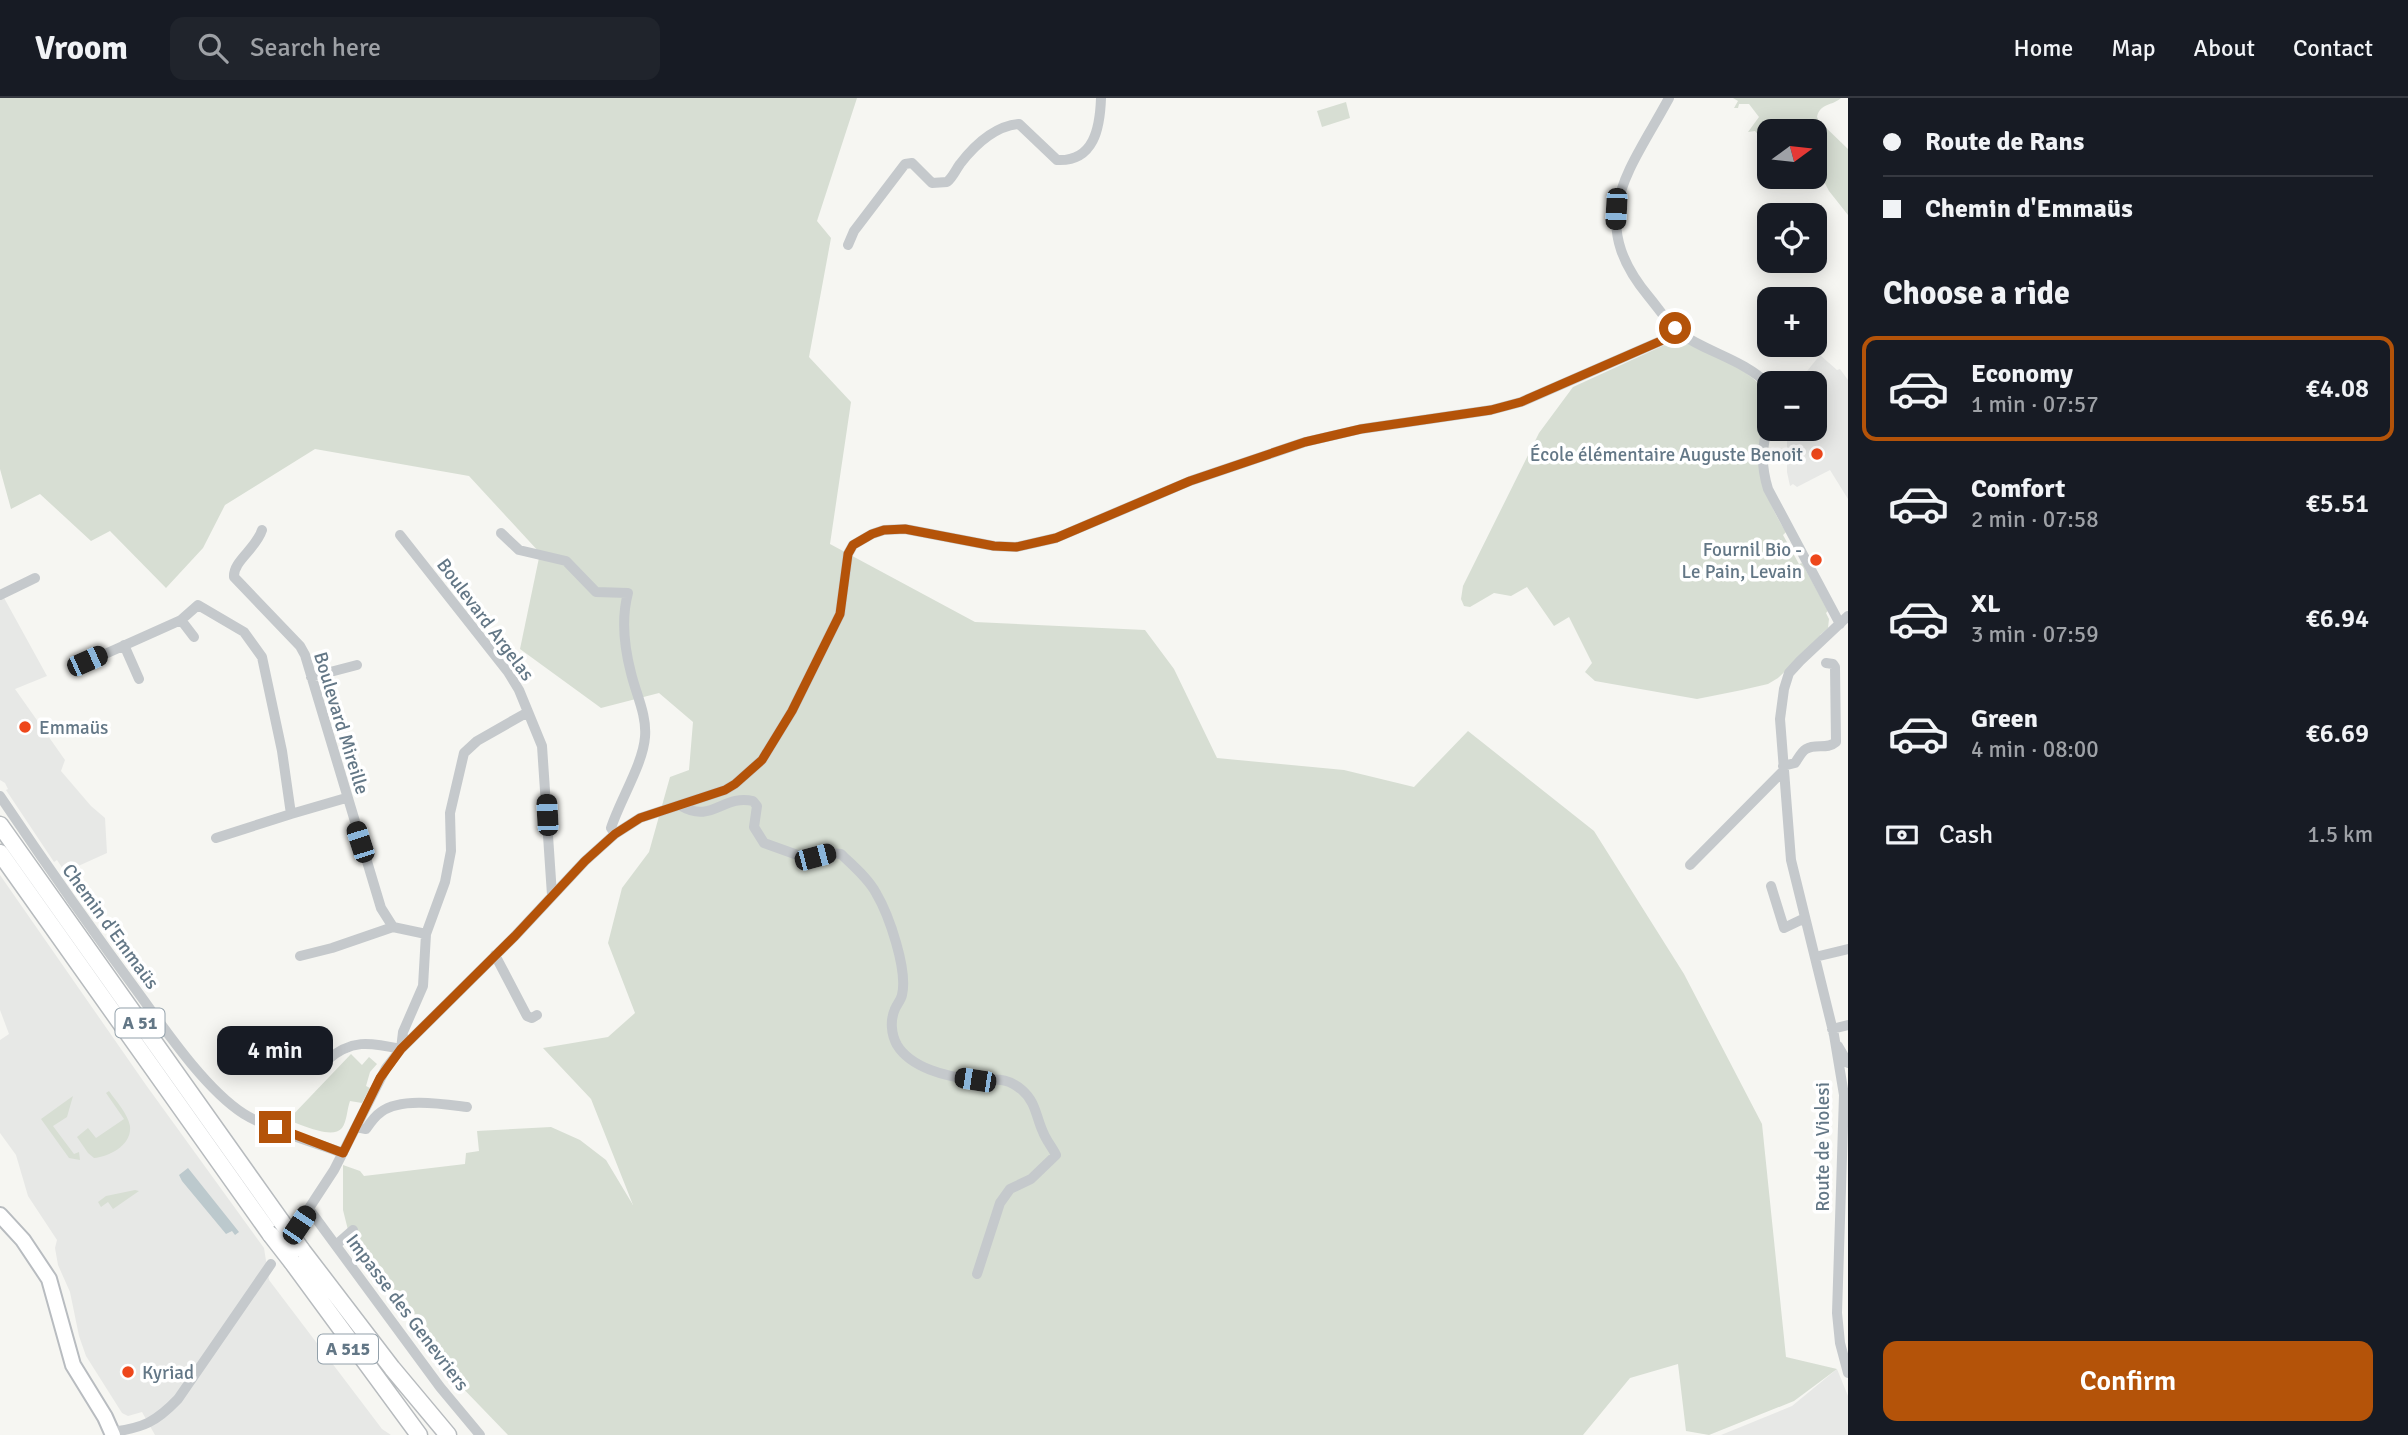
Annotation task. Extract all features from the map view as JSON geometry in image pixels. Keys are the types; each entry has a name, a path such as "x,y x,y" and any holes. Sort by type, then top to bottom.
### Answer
{"highway":[{"name":"A 51","path":"0,825 281,1221 296,1256 419,1435"},
{"name":"A 51","path":"0,853 271,1235 296,1256 448,1435"},
{"name":"A 515","path":"296,1256 406,1435"},
{"name":"A 515","path":"392,1368 453,1435"}],"main road":[{"path":"0,1215 23,1240 49,1279 73,1365 112,1433"}],"street":[{"path":"848,245 854,231 905,164 912,163 932,183 947,183 973,150 1007,125 1019,124 1057,160 1070,161 1083,154 1095,135 1101,98"},
{"path":"1669,98 1627,174 1620,193 1615,224 1625,262 1642,289 1679,333 1757,374"},
{"path":"299,1225 343,1153 380,1078 401,1049 552,895 615,834 640,818 681,806 735,784 762,760 792,711 834,631 840,614 848,554 853,545 884,530 905,529 994,546 1016,547 1056,538 1190,481 1305,442 1361,429 1491,410 1521,402 1679,333"},
{"path":"1765,441 1763,469 1768,489 1844,620"},
{"name":"Boulevard Mireille","path":"262,530 256,546 236,566 234,577 300,646 381,908 393,927"},
{"path":"500,533 519,550 566,561 596,592 628,593 623,613 625,636 631,673 642,705 645,735 631,779 618,804 611,828 615,834"},
{"name":"Boulevard Argelas","path":"400,535 508,672 519,690 542,746 545,764 552,895"},
{"path":"0,595 35,578"},
{"path":"85,663 181,620 198,605 244,632 262,657 282,751 291,814"},
{"path":"181,620 194,637"},
{"name":"Route de Violesi","path":"1844,620 1789,673 1780,719 1791,860 1836,1046 1844,1095 1837,1313 1840,1343 1848,1373"},
{"path":"124,645 139,679"},
{"path":"1690,866 1784,768 1795,763 1809,747 1830,747 1836,743 1835,667 1826,663"},
{"path":"311,677 357,665"},
{"path":"401,1049 403,1032 423,986 426,934 445,882 451,851 450,813 464,753 477,741 528,712"},
{"name":"Chemin d'Emmaüs","path":"0,796 89,928 162,1026 201,1073 228,1101 253,1119 343,1153"},
{"path":"216,838 346,798"},
{"path":"681,806 692,812 702,813 745,799 752,801 757,806 754,827 764,843 803,857 841,854 876,892 899,954 902,996 891,1022 897,1046 913,1060 949,1076 975,1080 995,1078 1011,1082 1024,1091 1032,1102 1042,1132 1056,1155 1031,1179 1010,1189 1000,1203 977,1274"},
{"path":"1771,886 1784,928 1805,918"},
{"path":"300,956 393,927 426,934"},
{"path":"1815,957 1848,949"},
{"path":"495,955 527,1016 532,1018 537,1015"},
{"path":"1832,1029 1848,1025"},
{"path":"326,1061 350,1045 369,1044 401,1049"},
{"path":"1836,1046 1839,1046 1848,1063"},
{"path":"356,1127 366,1129 381,1112 397,1104 442,1103 467,1107"},
{"name":"Impasse des Genevriers","path":"309,1209 440,1387 481,1435"},
{"path":"336,1245 353,1230"},
{"path":"112,1433 132,1432 161,1416 178,1399 271,1264"}],"shaded area":[{"path":"0,98 857,98 817,221 831,238 809,357 851,402 830,544 975,622 1145,630 1174,669 1217,758 1344,770 1414,787 1468,731 1594,831 1684,974 1762,1124 1786,1357 1837,1369 1794,1401 1709,1435 1686,1431 1678,1364 1630,1378 1583,1435 508,1435 453,1378 351,1242 343,1210 343,1165 360,1171 364,1176 465,1164 466,1153 479,1151 477,1131 551,1127 580,1140 606,1160 633,1205 591,1099 543,1048 608,1037 635,1013 608,943 622,888 649,852 670,777 689,770 693,722 659,693 601,708 520,649 540,553 469,476 315,449 225,505 203,548 166,588 110,531 91,541 40,494 11,509 0,469"},
{"path":"1733,98 1841,98 1824,107 1819,112 1818,119 1758,119 1759,117 1749,104 1739,104 1738,108 1734,108 1738,101"},
{"path":"1346,102 1350,118 1322,127 1317,111"},
{"path":"1757,120 1757,133 1748,132"},
{"path":"1827,129 1848,149 1848,215 1829,191"},
{"path":"1671,342 1693,344 1742,370 1757,382 1757,441 1762,441 1760,460 1765,489 1786,532 1783,535 1799,564 1802,563 1828,611 1826,613 1829,619 1828,628 1821,637 1778,678 1768,684 1697,699 1595,681 1585,672 1592,663 1569,617 1554,626 1527,587 1511,596 1494,593 1470,607 1464,606 1461,599 1463,586 1539,433 1573,387"},
{"name":"École élémentaire Auguste Benoit","path":"1818,357 1822,357 1837,370 1840,369 1848,380 1848,499 1830,470 1797,487 1793,484 1790,486 1787,441 1827,441 1827,371 1807,371"},
{"path":"3,596 47,676 15,689 65,760 61,771 105,818 107,853 65,872 57,860 54,862 6,790 8,789 5,783 0,780 0,597"},
{"path":"0,875 146,1085 264,1248 269,1280 382,1429 391,1435 155,1435 142,1412 128,1416 122,1413 86,1356 70,1292 58,1265 55,1248 57,1240 28,1196 16,1155 0,1133 0,1040 9,1034 0,1010"},
{"path":"351,1054 362,1065 369,1057 377,1064 370,1072 366,1086 370,1088 362,1103 350,1101 342,1128 324,1132 288,1120"},
{"path":"109,1091 127,1117 130,1133 119,1148 94,1158 77,1137 88,1128 96,1138 124,1119 106,1093"},
{"path":"73,1096 67,1117 53,1126 74,1154 79,1152 80,1160 69,1158 41,1119"},
{"path":"188,1168 239,1232 235,1235 232,1231 226,1234 182,1181 179,1175"},
{"path":"139,1191 113,1209 108,1202 101,1207 98,1202 106,1196"},
{"path":"1837,1369 1848,1396 1848,1435 1721,1435 1792,1406"}],"place":[{"name":"École élémentaire Auguste Benoit","path":"1817,454"},
{"name":"Fournil Bio - Le Pain, Levain","path":"1816,560"},
{"name":"Emmaüs","path":"25,727"},
{"name":"Kyriad","path":"128,1372"}],"route":[{"path":"275,1127 343,1153 380,1078 401,1049 515,936 585,861 615,834 640,818 725,790 762,760 792,711 834,631 840,614 848,554 853,545 861,539 884,530 905,529 994,546 1016,547 1056,538 1190,481 1305,442 1361,429 1491,410 1521,402 1679,333 1675,328"}]}
